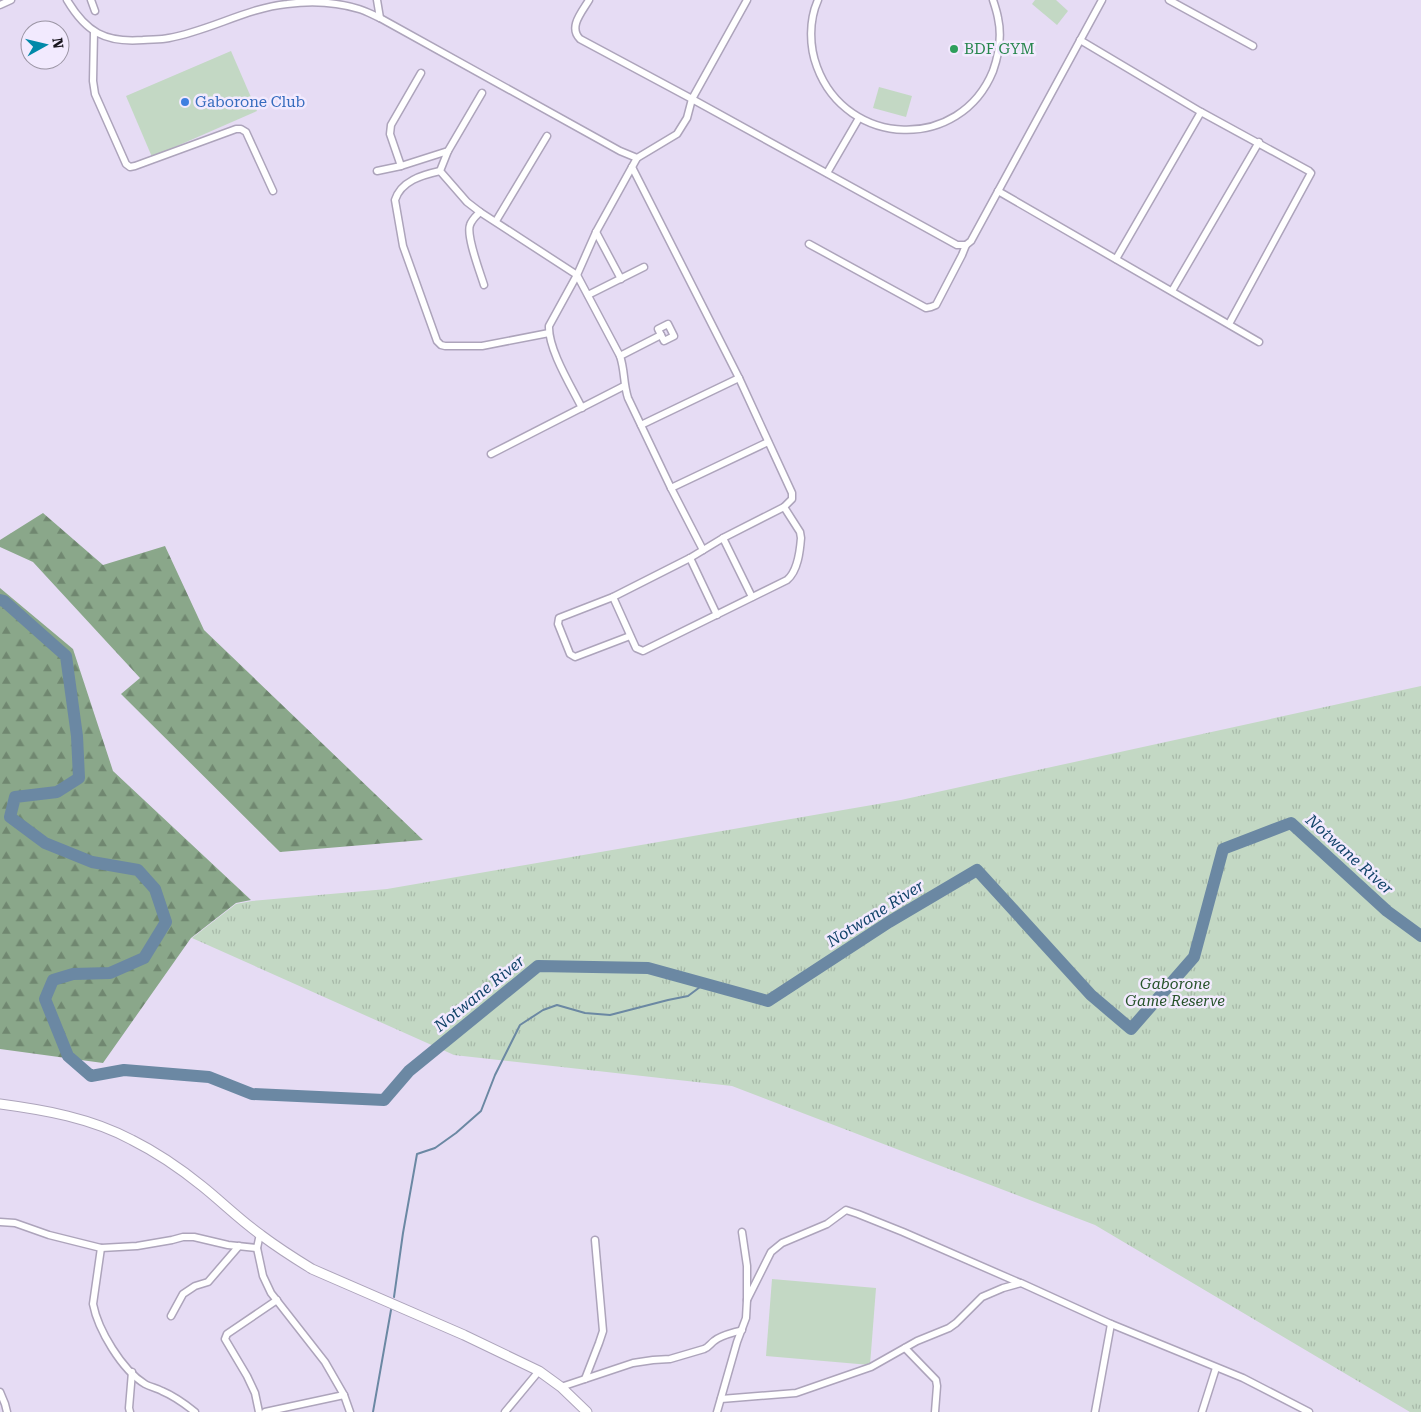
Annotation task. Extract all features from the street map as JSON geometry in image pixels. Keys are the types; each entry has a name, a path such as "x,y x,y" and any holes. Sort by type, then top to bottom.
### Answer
{"street":[{"path":"0,5 11,0"},
{"path":"67,0 72,9 94,32 104,37 123,40 159,40 170,38 260,9 286,4 313,2 360,9 380,18 620,151 638,158"},
{"path":"91,0 96,11"},
{"path":"377,0 380,18"},
{"path":"589,0 574,26 575,34 580,39 957,245 966,245"},
{"path":"582,408 552,346 549,326 577,275 596,232 632,167 638,158 677,134 687,118 692,99 748,0"},
{"path":"818,0 812,23 811,41 814,60 821,78 831,94 859,118 878,127 900,130 914,130 942,124 960,113 976,99 988,81 996,61 1000,40 998,18 993,0"},
{"path":"809,244 926,308 936,305 966,245 971,241 1102,0"},
{"path":"1169,0 1253,46"},
{"path":"94,32 93,81 95,94 126,164 130,168 236,129 241,129 246,132 274,191"},
{"path":"1080,40 1201,112 1259,142 1311,173 1229,324"},
{"path":"401,166 390,130 421,73"},
{"path":"440,172 448,151 482,93"},
{"path":"1116,259 1201,112"},
{"path":"827,173 859,118"},
{"path":"496,221 547,136"},
{"path":"1172,291 1259,142"},
{"path":"377,171 401,166 448,151"},
{"path":"630,636 578,657 573,656 570,654 558,624 558,619 613,597 690,558 723,538 784,507 792,498 792,493 739,378 632,167"},
{"path":"440,172 467,202 480,212 577,275 620,356 624,366 624,386 628,398 703,550"},
{"path":"440,172 424,176 405,185 397,194 395,200 403,246 437,341 441,345 446,346 482,346 549,333"},
{"path":"998,191 1259,342"},
{"path":"480,212 469,227 470,239 484,285"},
{"path":"596,232 621,279"},
{"path":"588,295 644,267"},
{"path":"620,356 661,336"},
{"path":"641,425 739,378"},
{"path":"492,454 624,386"},
{"path":"671,488 768,442"},
{"path":"613,597 636,648 643,651 787,580 795,570 800,532 784,507"},
{"path":"723,538 752,597"},
{"path":"690,558 717,614"},
{"path":"0,1104 84,1120 132,1139 200,1184 260,1234 290,1256 312,1269 464,1335 539,1371 561,1387 587,1412"},
{"path":"748,1300 771,1252 782,1244 827,1224 846,1210 903,1232 1111,1324 1243,1378 1308,1412"},
{"path":"0,1222 15,1223 49,1235 102,1248 137,1246 183,1237 194,1237 228,1245 257,1248"},
{"path":"717,1412 737,1342 746,1318 748,1300 747,1266 742,1232"},
{"path":"260,1234 257,1248 263,1276 271,1293 325,1362 344,1394 350,1412"},
{"path":"585,1379 603,1331 594,1240"},
{"path":"171,1316 183,1294 195,1286 208,1282 239,1246"},
{"path":"102,1248 93,1304 95,1313 111,1348 146,1385 182,1402 195,1412"},
{"path":"721,1399 796,1393 871,1367 917,1342 949,1328 982,1297 1003,1288 1022,1283"},
{"path":"260,1412 255,1393 247,1376 225,1339 227,1334 277,1300"},
{"path":"1095,1412 1111,1324"},
{"path":"561,1387 633,1364 670,1359 704,1350 714,1340 742,1330"},
{"path":"905,1348 936,1380 938,1386 935,1412"},
{"path":"1202,1412 1216,1368"},
{"path":"505,1412 539,1371"},
{"path":"130,1412 132,1372"},
{"path":"0,1392 7,1412"},
{"path":"265,1412 344,1394"}],"green space":[{"path":"1035,0 1056,0 1068,11 1057,25 1032,4"},
{"path":"231,51 257,111 152,157 126,96"},
{"path":"879,87 912,96 906,117 873,108"},
{"path":"43,513 103,565 165,546 204,630 423,840 280,852 121,694 140,678 33,562 0,547 0,540"},
{"path":"0,588 73,649 113,771 251,900 236,903 191,938 103,1063 0,1049"},
{"name":"Gaborone Game Reserve","path":"1421,686 1421,1412 1410,1412 1095,1225 732,1086 454,1055 192,938 236,904 387,889 901,800"},
{"path":"772,1279 876,1288 870,1365 766,1356"}],"waterway":[{"name":"Notwane River","path":"0,600 4,601 66,656 77,736 79,778 57,792 15,797 10,817 45,843 92,862 138,870 155,889 166,922 144,958 110,973 73,974 53,980 45,999 68,1056 91,1076 124,1070 209,1077 252,1094 384,1100 409,1071 538,966 648,968 768,1001 889,922 977,870 1091,995 1131,1029 1194,957 1223,849 1291,823 1387,911 1421,936"},
{"path":"394,1297 417,1154 435,1148 481,1111 495,1075 520,1025 543,1010 557,1005 585,1013 610,1015 688,996 704,984"},
{"path":"373,1412 391,1310"}],"place":[{"name":"BDF GYM","path":"954,49"},
{"name":"Gaborone Club","path":"185,102"}]}
